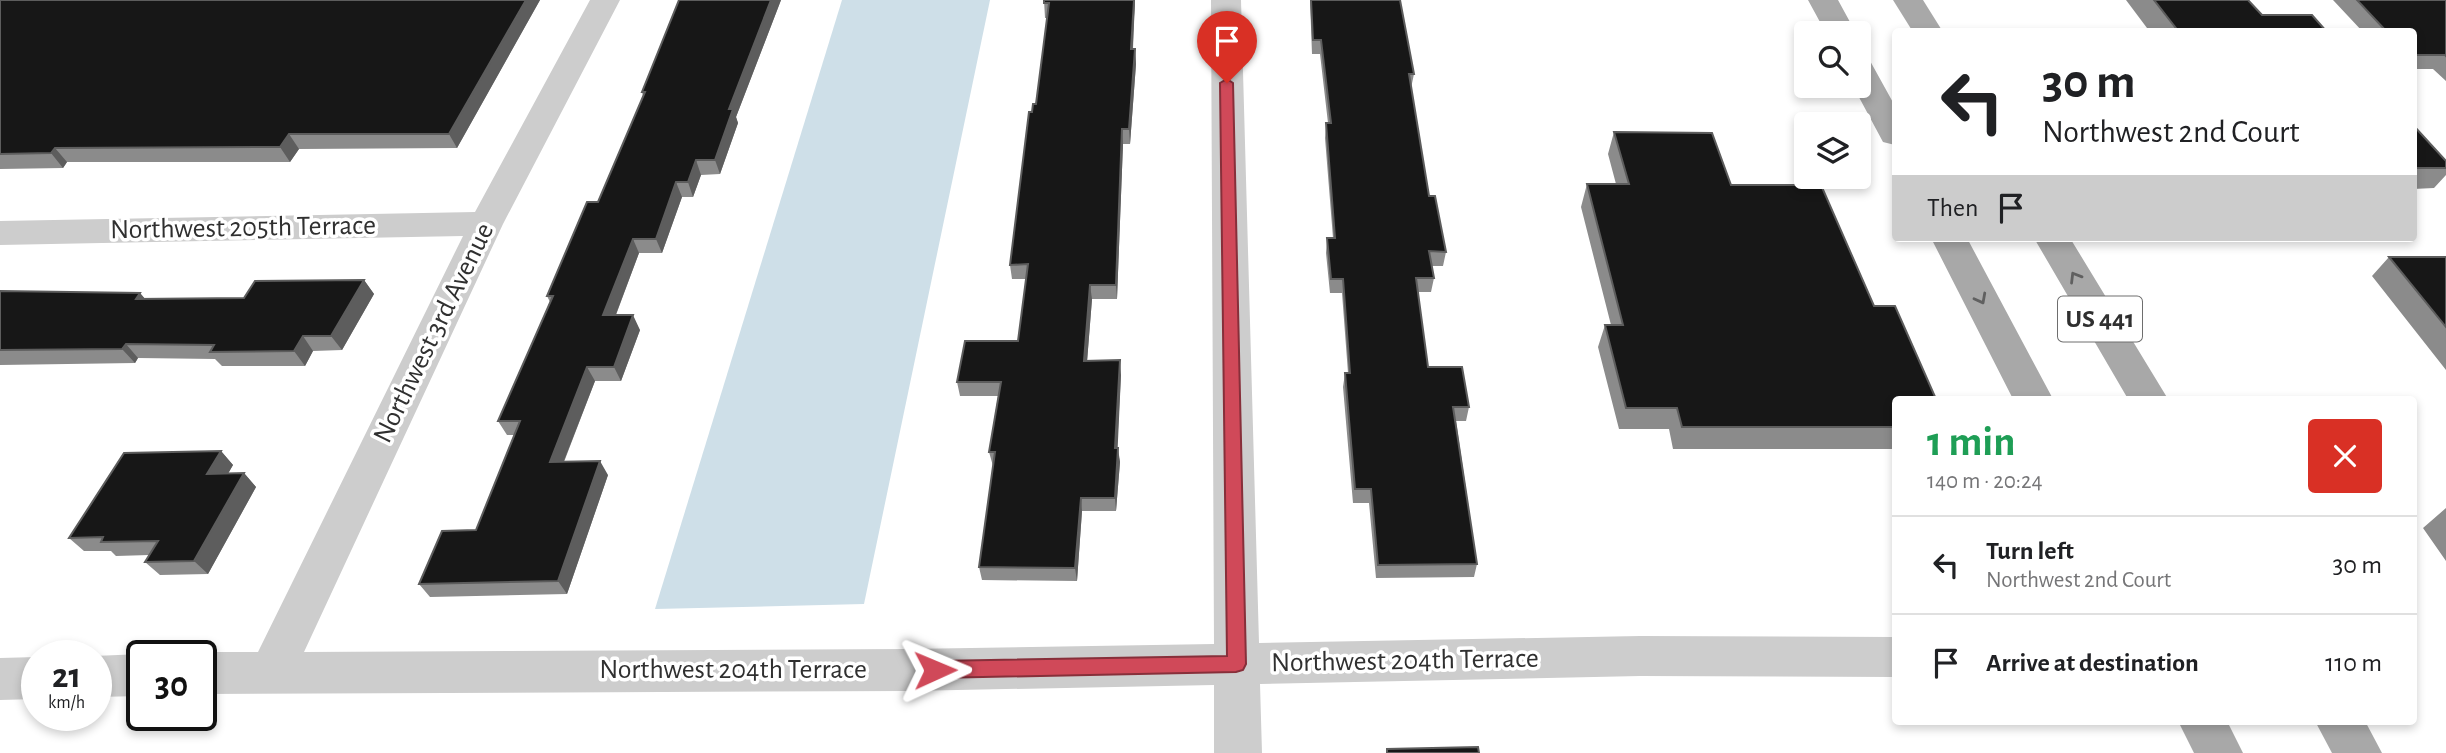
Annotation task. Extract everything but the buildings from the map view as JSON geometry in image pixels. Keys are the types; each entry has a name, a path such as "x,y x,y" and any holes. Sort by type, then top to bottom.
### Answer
{"main road":[{"path":"1823,0 1834,21"},
{"path":"1909,0 1926,28"},
{"path":"1871,90 1892,129"},
{"path":"1951,242 2031,396"},
{"name":"US 441","path":"2054,242 2146,396"},
{"path":"2204,725 2219,753"},
{"path":"2341,725 2358,753"}],"street":[{"name":"Northwest 3rd Avenue","path":"272,671 486,224 605,0"},
{"path":"1226,0 1238,753"},
{"name":"Northwest 205th Terrace","path":"0,233 486,224"},
{"name":"Northwest 204th Terrace","path":"217,673 908,670 1640,656 1892,657"},
{"path":"0,679 21,678"}],"shaded area":[{"path":"842,0 990,0 864,604 655,609"}],"route":[{"path":"935,670 1236,664 1227,83"}]}
